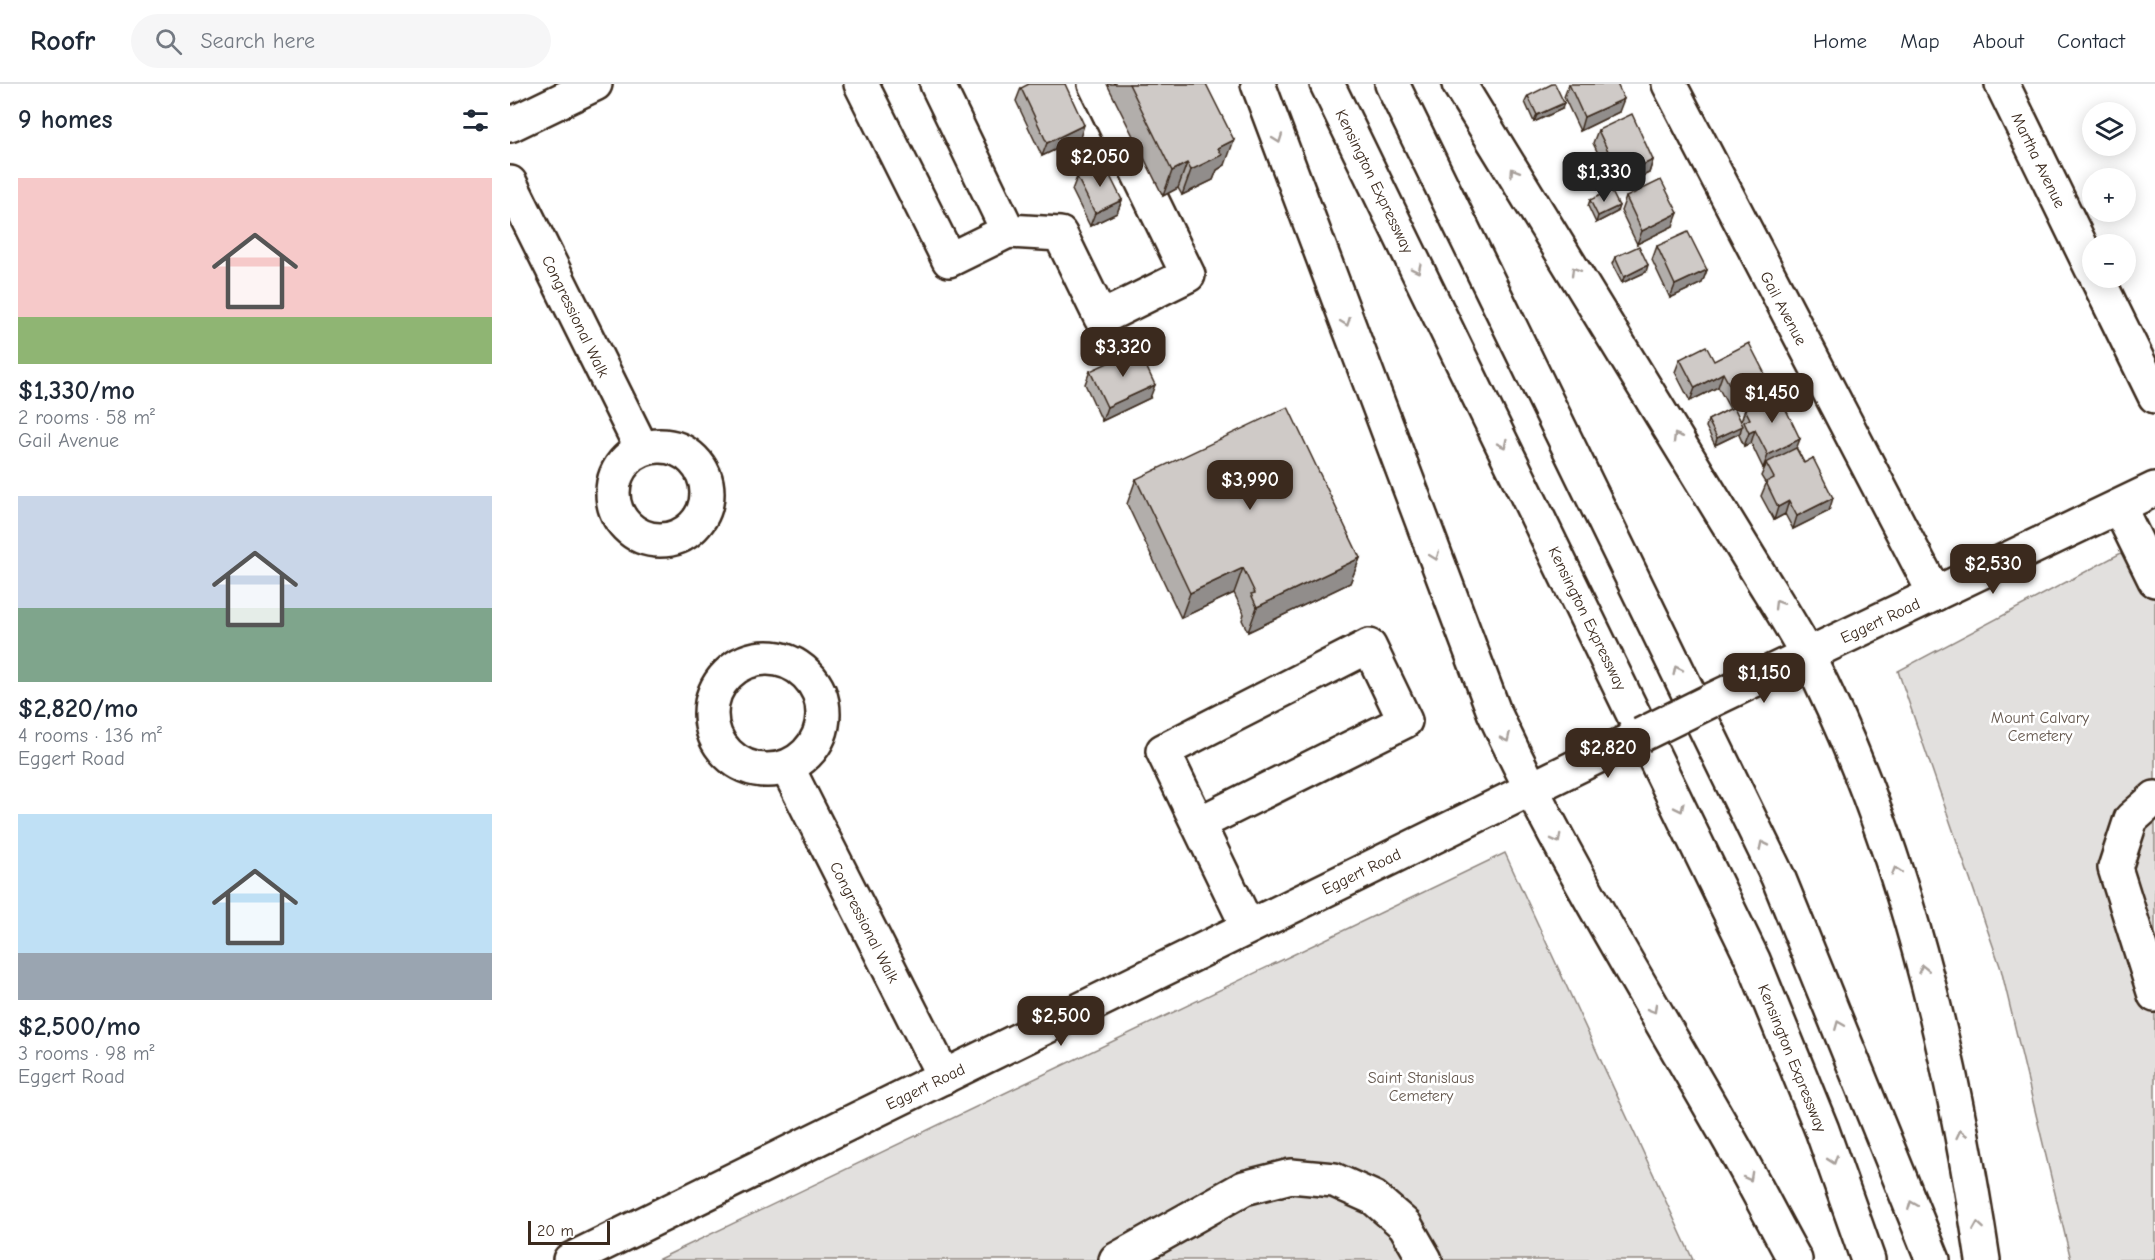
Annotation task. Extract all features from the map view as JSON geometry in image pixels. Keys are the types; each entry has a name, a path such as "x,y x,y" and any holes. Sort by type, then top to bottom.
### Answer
{"main road":[{"path":"510,125 547,94 595,84"},
{"path":"861,84 949,260 1008,231 1060,234 1101,318 1188,275 1095,84"},
{"path":"937,84 1008,231"},
{"path":"1258,84 1494,711 1541,782 1795,1260"},
{"name":"Kensington Expressway","path":"1327,84 1753,960 1822,1130 1868,1260"},
{"path":"1392,84 1778,877 1933,1260"},
{"path":"1459,84 1545,221 1802,657 1869,794 1913,927 1964,1146 1983,1260"},
{"name":"Gail Avenue","path":"1669,84 1935,594"},
{"name":"Martha Avenue","path":"2002,84 2082,248"},
{"name":"Congressional Walk","path":"510,183 642,449"},
{"path":"2102,288 2155,396"},
{"name":"Eggert Road","path":"570,1260 1541,782 2155,489"},
{"path":"2119,507 2155,580"},
{"path":"1198,824 1405,721 1369,646 1163,750 1198,824 1248,927"},
{"name":"Congressional Walk","path":"787,766 944,1077"},
{"path":"2155,798 2131,819 2115,868 2155,995"},
{"path":"1116,1260 1244,1188 1291,1176 1334,1180 1374,1198 1405,1225 1425,1260"}],"green space":[{"name":"Mount Calvary Cemetery","path":"2155,535 2155,1260 2071,1260 2001,969 1898,671"},
{"name":"Saint Stanislaus Cemetery","path":"1505,853 1693,1260 657,1260"}],"building":[{"path":"1029,84 1065,84 1084,125 1047,143 1021,88"},
{"path":"1129,84 1206,84 1234,140 1218,148 1222,155 1191,170 1187,163 1172,171"},
{"path":"1555,84 1564,103 1537,115 1528,96"},
{"path":"1569,84 1617,84 1624,99 1584,117"},
{"path":"1632,114 1653,160 1620,176 1598,130"},
{"path":"1104,164 1122,200 1095,213 1077,177"},
{"path":"1661,180 1678,213 1642,231 1626,197"},
{"path":"1611,190 1619,206 1598,216 1590,200"},
{"path":"1688,232 1707,270 1675,285 1657,246"},
{"path":"1639,246 1648,265 1624,277 1615,257"},
{"path":"1749,343 1768,380 1736,397 1723,373 1695,388 1680,359 1706,346 1714,361"},
{"path":"1138,349 1155,385 1107,407 1090,371"},
{"path":"1778,393 1800,439 1768,455 1755,430 1749,433 1744,422 1750,419 1745,409"},
{"path":"1288,407 1360,558 1257,607 1251,594 1255,593 1243,568 1190,593 1136,479"},
{"path":"1734,407 1743,426 1717,438 1708,420"},
{"path":"1796,448 1804,463 1813,458 1833,498 1797,516 1789,501 1778,507 1766,482 1774,478 1766,463"}]}
